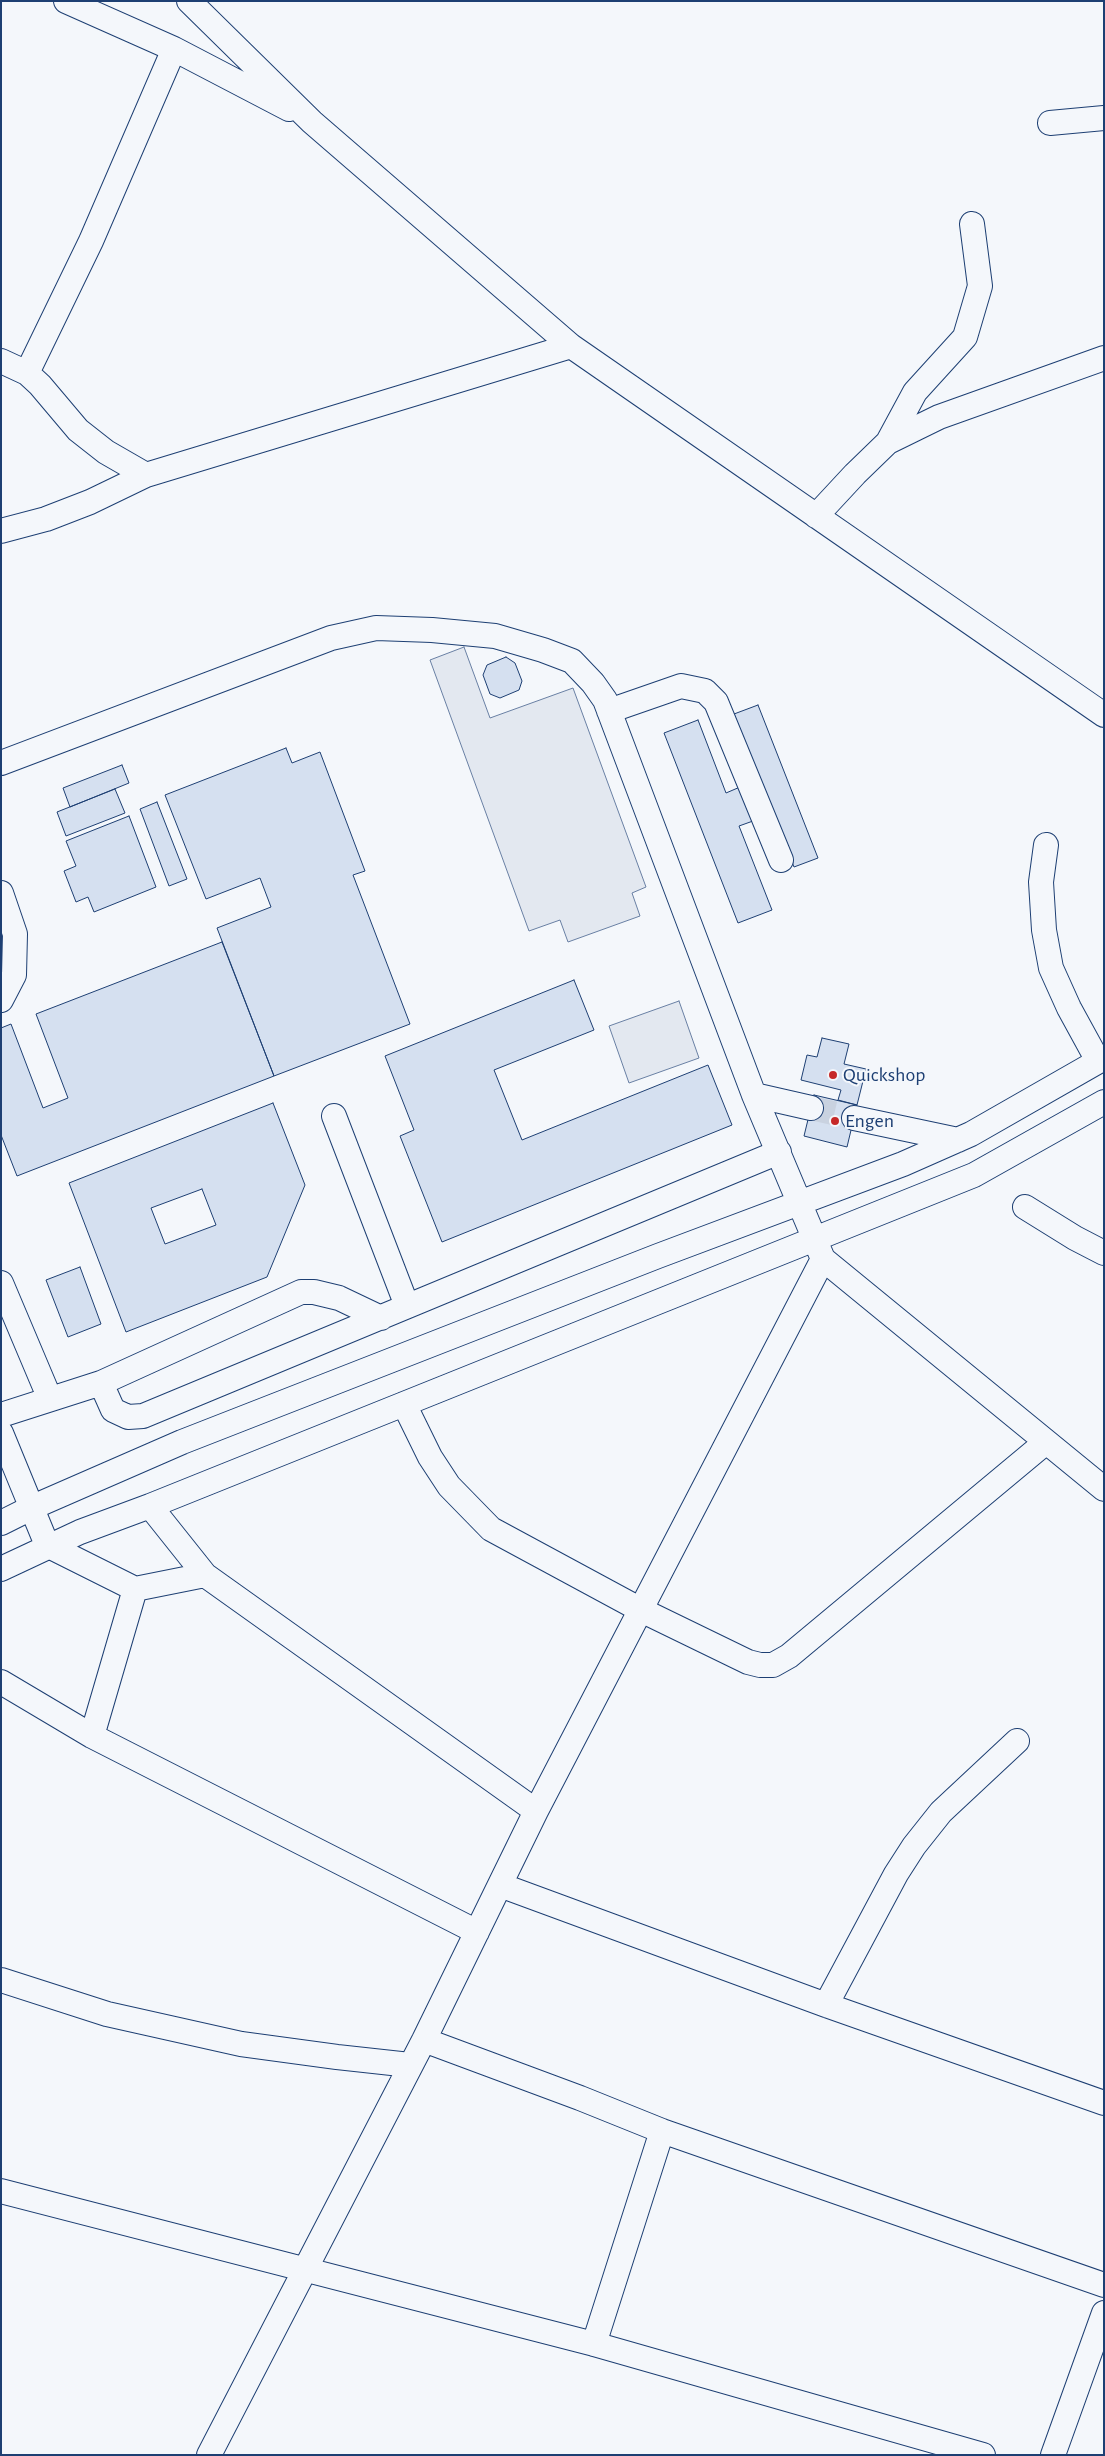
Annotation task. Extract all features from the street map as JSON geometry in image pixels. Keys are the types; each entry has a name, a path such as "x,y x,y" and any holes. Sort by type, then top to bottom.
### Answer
{"street":[{"path":"66,1 174,49 312,122"},
{"path":"189,1 312,122 571,346 1104,716"},
{"path":"27,373 91,241 174,49"},
{"path":"1050,123 1104,118"},
{"path":"888,442 915,392 965,337 980,286 972,224"},
{"path":"1,531 46,519 90,502 146,475 571,346"},
{"path":"816,516 888,442 939,416 1104,358"},
{"path":"1,361 27,373 40,384 78,430 106,452 146,475"},
{"path":"1,763 331,638 376,628 495,636 543,650 572,661 584,671 605,700 754,1095 801,1203 818,1249 1104,1489"},
{"path":"609,710 681,686 705,691 716,702 781,860"},
{"path":"1,1523 33,1507 191,1439 903,1164 958,1140 1039,1096 1101,1059 1069,1008 1051,968 1044,930 1040,882 1046,846"},
{"path":"1,893 15,934 15,942 14,975 1,1000"},
{"path":"754,1095 811,1108"},
{"path":"1,1568 47,1545 150,1506 404,1404 818,1249 974,1175 1104,1102"},
{"path":"334,1116 408,1306"},
{"path":"854,1118 958,1140"},
{"path":"101,1383 113,1410 128,1417 143,1416 779,1152"},
{"path":"1025,1206 1075,1238 1104,1253"},
{"path":"209,2455 424,2040 536,1812 641,1610 818,1249"},
{"path":"1,1283 50,1399"},
{"path":"1,1415 101,1383 301,1292 314,1292 339,1298 380,1318"},
{"path":"404,1404 430,1457 449,1486 492,1529 641,1610 748,1662 772,1665 789,1656 1046,1442"},
{"path":"1,1433 47,1545 135,1589 205,1575"},
{"path":"150,1506 205,1575 536,1812"},
{"path":"92,1736 135,1589"},
{"path":"1,1682 92,1736 477,1932"},
{"path":"826,2005 896,1874 914,1846 941,1812 1017,1741"},
{"path":"500,1885 826,2005 1104,2103"},
{"path":"1,1980 107,2014 241,2044 337,2058 410,2065"},
{"path":"424,2040 580,2098 662,2131 1104,2285"},
{"path":"594,2344 662,2131"},
{"path":"1,2191 305,2271 594,2344 952,2451 983,2455"},
{"path":"1053,2455 1104,2313"}],"shaded area":[{"path":"464,647 490,718 573,688 646,887 632,893 640,916 568,942 560,920 529,931 430,660"},
{"path":"679,1001 699,1058 629,1083 609,1026"}],"building":[{"path":"506,657 515,663 522,681 519,690 500,698 490,694 483,675 487,665"},
{"path":"758,705 818,858 794,867 734,714"},
{"path":"698,720 726,793 740,787 753,821 739,826 772,910 738,923 664,733"},
{"path":"286,748 292,763 320,752 365,871 353,875 410,1024 274,1076 217,928 271,907 260,878 206,899 165,795"},
{"path":"122,765 129,783 70,807 63,788"},
{"path":"115,789 125,813 66,836 57,812"},
{"path":"157,802 187,879 169,886 140,809"},
{"path":"129,816 156,887 94,912 88,897 76,902 64,871 76,866 66,841"},
{"path":"222,942 274,1076 17,1176 1,1135 1,1028 11,1024 43,1108 68,1098 36,1014"},
{"path":"574,980 594,1030 494,1070 522,1140 708,1065 732,1125 442,1242 400,1136 414,1130 385,1056"},
{"name":"Quickshop","path":"822,1038 849,1044 844,1064 866,1069 857,1105 838,1100 841,1090 801,1080 807,1055 817,1057"},
{"path":"814,1095 857,1105 847,1147 804,1136"},
{"path":"273,1103 305,1185 267,1277 126,1332 69,1183","holes":["202,1189 216,1225 165,1244 151,1208"]},
{"path":"80,1267 101,1324 68,1337 46,1280"}],"tunnel":[{"path":"811,1108 854,1118"}],"place":[{"name":"Quickshop","path":"833,1075"},
{"name":"Engen","path":"835,1121"}]}
